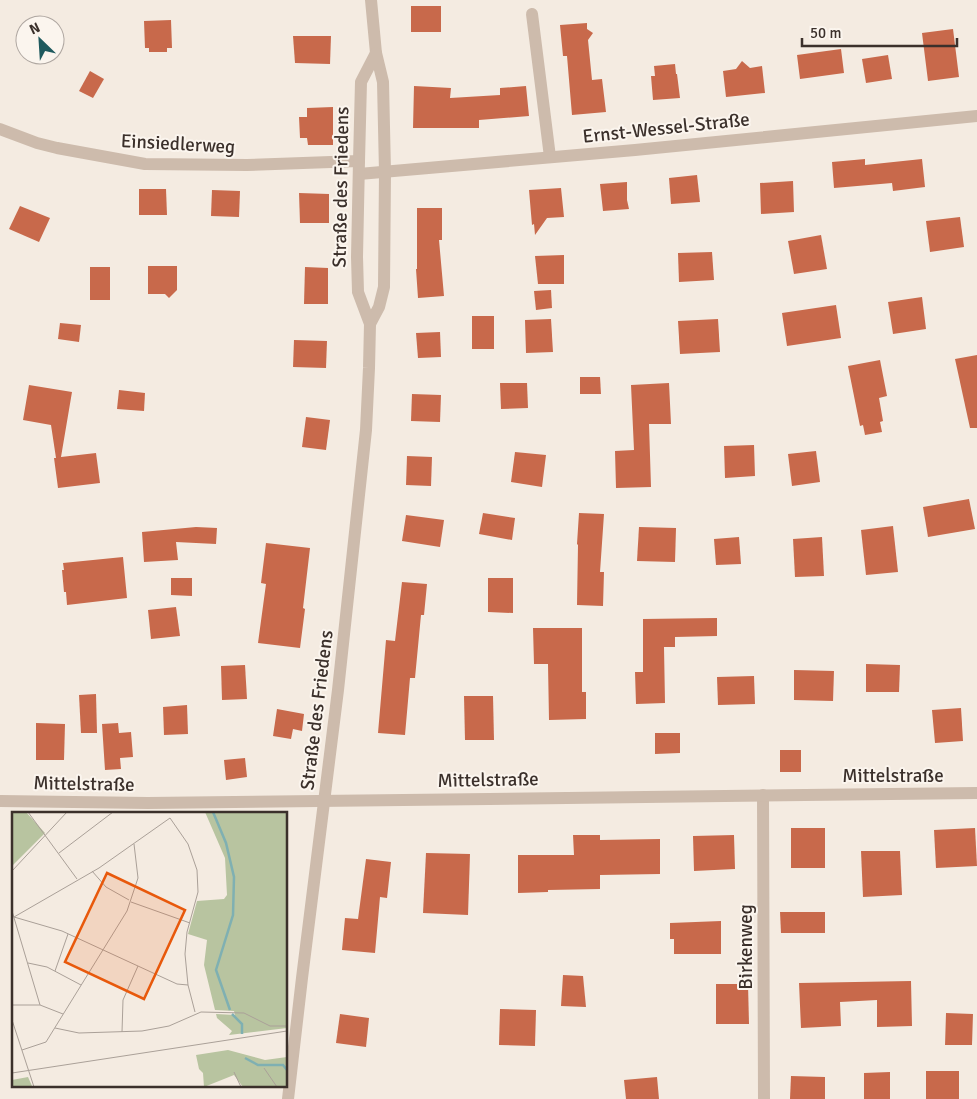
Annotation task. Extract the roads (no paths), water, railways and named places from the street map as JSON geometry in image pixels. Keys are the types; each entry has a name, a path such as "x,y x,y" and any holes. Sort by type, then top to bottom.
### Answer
{"street":[{"name":"Straße des Friedens","path":"370,324 384,287 385,172 383,82 376,53 371,0"},
{"path":"532,14 550,157"},
{"name":"Straße des Friedens","path":"288,1099 325,800 366,430 370,324 358,292 357,257 361,82 376,53"},
{"name":"Ernst-Wessel-Straße","path":"359,168 385,172 977,116"},
{"name":"Einsiedlerweg","path":"0,129 37,143 57,148 145,164 359,168"},
{"name":"Mittelstraße","path":"0,800 153,802 977,793"},
{"name":"Birkenweg","path":"763,795 764,1099"}]}
